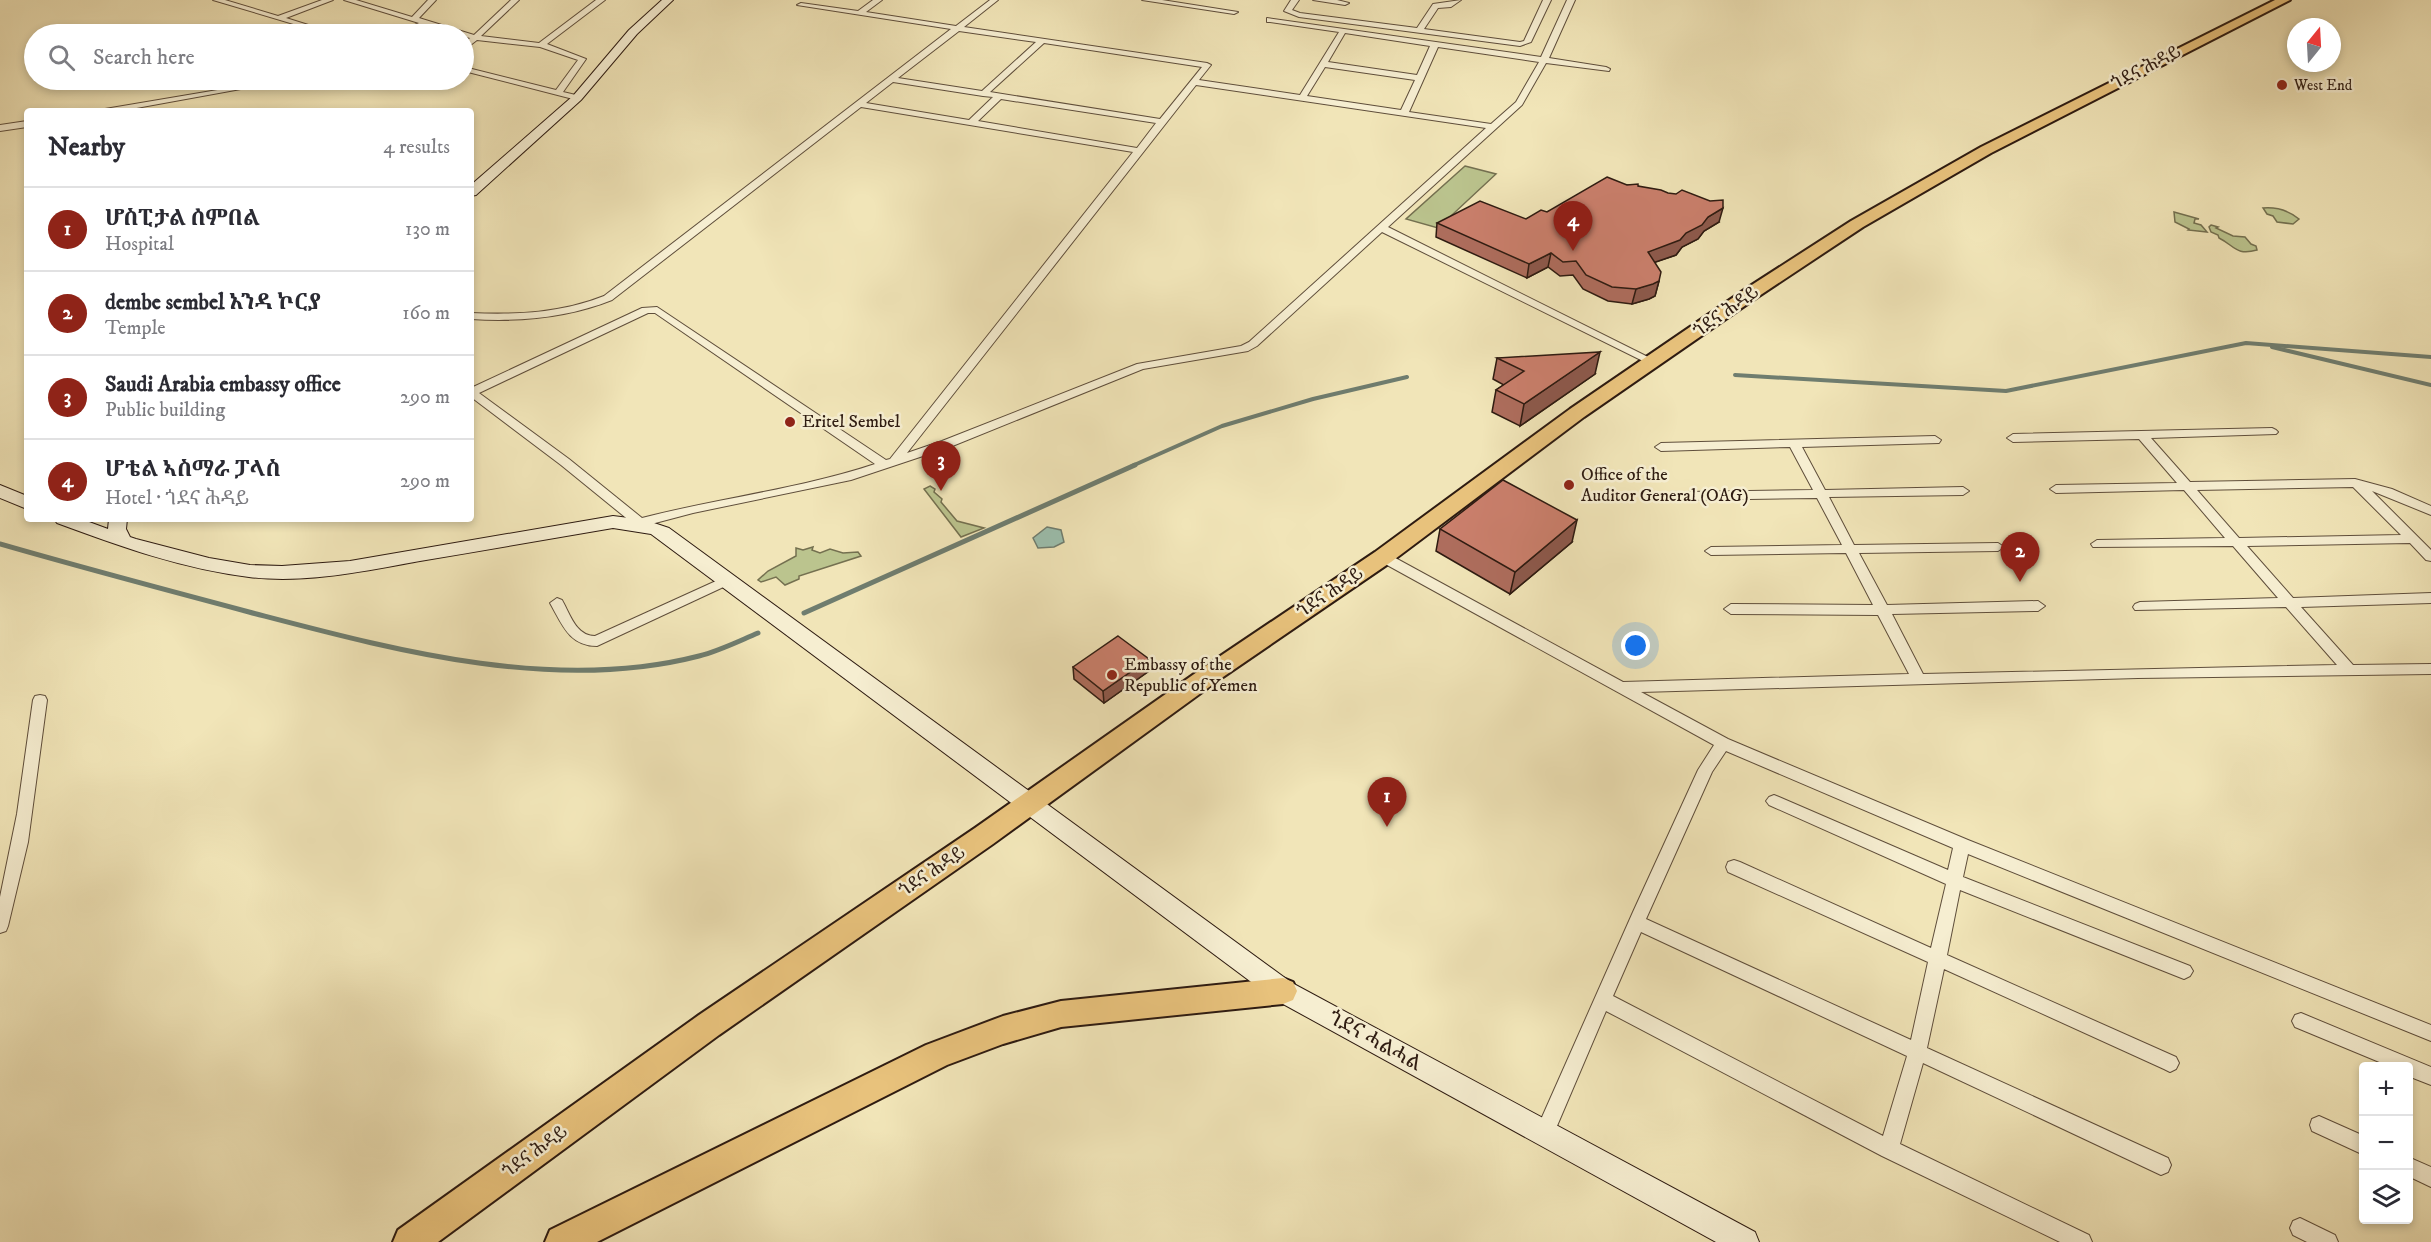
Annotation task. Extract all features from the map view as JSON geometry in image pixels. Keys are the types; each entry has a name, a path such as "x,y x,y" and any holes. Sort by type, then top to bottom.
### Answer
{"main road":[{"name":"ጎደና ሕዳይ","path":"410,1242 709,1024 984,836 1028,802 1383,557 1577,413 1753,292 1857,224 1926,184 2055,114 2284,0"},
{"path":"562,1242 937,1055 1003,1030 1061,1014 1284,991"}],"street":[{"path":"217,0 299,24"},
{"path":"279,18 329,0"},
{"path":"348,0 426,24"},
{"path":"413,20 432,0"},
{"path":"474,37 514,0"},
{"path":"540,45 601,0"},
{"path":"474,189 577,98 600,74 628,38 668,0"},
{"path":"859,14 878,0"},
{"path":"474,316 495,318 574,309 608,298 994,0"},
{"path":"1146,0 1234,12"},
{"path":"1296,0 1288,9 1289,12 1333,20 1524,44 1547,0"},
{"path":"1317,0 1346,2"},
{"path":"1419,31 1438,3 1448,5 1457,0"},
{"path":"71,522 122,540 237,570 300,572 350,567 614,522 640,523 693,509 847,477 946,444 1141,366 1244,349 1253,344 1495,127 1521,100 1544,60 1571,0"},
{"path":"1333,20 1346,2"},
{"path":"801,5 1207,65 890,462"},
{"path":"1270,20 1606,69"},
{"path":"1302,98 1343,31"},
{"path":"474,37 540,45 573,55 582,61 558,93"},
{"path":"983,94 1042,41"},
{"path":"1404,113 1435,44"},
{"path":"1322,64 1420,78"},
{"path":"474,72 577,98"},
{"path":"892,80 1163,122"},
{"path":"1195,82 1495,127"},
{"path":"123,108 228,90"},
{"path":"971,123 999,96"},
{"path":"859,104 1140,151"},
{"path":"0,128 24,124"},
{"path":"1382,228 1653,362"},
{"path":"474,391 646,310 657,310 890,462"},
{"path":"474,394 566,462 640,523"},
{"path":"2013,438 2272,432"},
{"path":"2142,435 2349,670"},
{"path":"1661,447 1935,441"},
{"path":"1795,445 1919,679"},
{"path":"2355,483 2431,557"},
{"path":"2056,489 2355,483 2398,496 2431,511"},
{"path":"0,491 24,502"},
{"path":"1686,496 1963,491"},
{"path":"118,522 117,529 122,540"},
{"name":"ጎደና ሓልሓል","path":"640,523 663,532 1284,991 1745,1242"},
{"path":"2097,544 2412,539"},
{"path":"1711,551 1998,547"},
{"path":"1383,557 1723,743 1962,845 2431,1034"},
{"path":"557,603 579,639 585,642 597,641 727,580"},
{"path":"2140,607 2431,598"},
{"path":"1731,609 1882,610 2038,606"},
{"path":"1622,687 2431,669"},
{"path":"0,926 8,901 25,816 40,700"},
{"path":"1544,1133 1636,922 1706,770 1723,743"},
{"path":"1774,801 1953,880 2184,971"},
{"path":"1889,1149 1917,1052 1962,845"},
{"path":"1734,867 2170,1063"},
{"path":"1636,922 2161,1165"},
{"path":"1603,1000 1889,1149 2082,1242"},
{"path":"2301,1021 2396,1062"},
{"path":"2413,1069 2431,1076"},
{"path":"2319,1125 2359,1144"},
{"path":"2413,1169 2431,1177"},
{"path":"2300,1228 2328,1242"}],"green space":[{"path":"1465,166 1496,174 1438,228 1406,219"},
{"path":"2263,208 2281,210 2299,219 2293,224 2277,222"},
{"path":"2174,212 2199,219 2195,219 2194,223 2201,225 2207,232 2188,230 2175,222"},
{"path":"2211,225 2233,236 2245,237 2256,246 2257,250 2244,252 2236,249 2211,232 2209,227"},
{"path":"930,486 935,489 934,492 942,499 941,502 957,521 984,528 961,537 924,489"},
{"path":"813,547 812,550 820,553 830,549 843,553 858,552 861,556 799,576 799,579 785,585 776,577 761,582 758,580 768,571 796,556 796,548 803,550"}],"shaded area":[{"path":"1047,527 1061,530 1064,542 1054,547 1038,548 1033,538"}],"building":[{"path":"1607,177 1627,185 1638,184 1638,186 1676,194 1682,190 1710,201 1723,200 1723,208 1708,217 1702,225 1686,233 1680,240 1648,252 1661,272 1659,281 1636,289 1612,287 1586,275 1576,261 1563,262 1551,253 1529,264 1437,223 1480,201 1526,219 1541,210 1547,212"},
{"path":"1600,352 1524,404 1496,390 1524,371 1497,358"},
{"path":"1503,480 1577,520 1515,572 1440,529"},
{"path":"1118,636 1149,659 1103,691 1073,667"}],"waterway":[{"path":"1735,375 2006,391 2246,343 2431,357"},
{"path":"2272,347 2431,385"},
{"path":"1132,466 1222,426 1313,399 1407,377"},
{"path":"804,613 1135,465"},
{"path":"0,544 359,640 472,662 529,669 587,670 643,667 706,654 758,633"}],"place":[{"name":"West End","path":"2282,85"},
{"name":"ሆቴል ኣስማራ ፓላስ","path":"1573,251"},
{"name":"Eritel Sembel","path":"790,422"},
{"name":"Office of the Auditor General (OAG)","path":"1569,485"},
{"name":"Saudi Arabia embassy office","path":"941,491"},
{"name":"dembe sembel አንዳ ኮርያ","path":"2020,582"},
{"name":"Embassy of the Republic of Yemen","path":"1112,675"},
{"name":"ሆስፒታል ሰምበል","path":"1387,827"}]}
